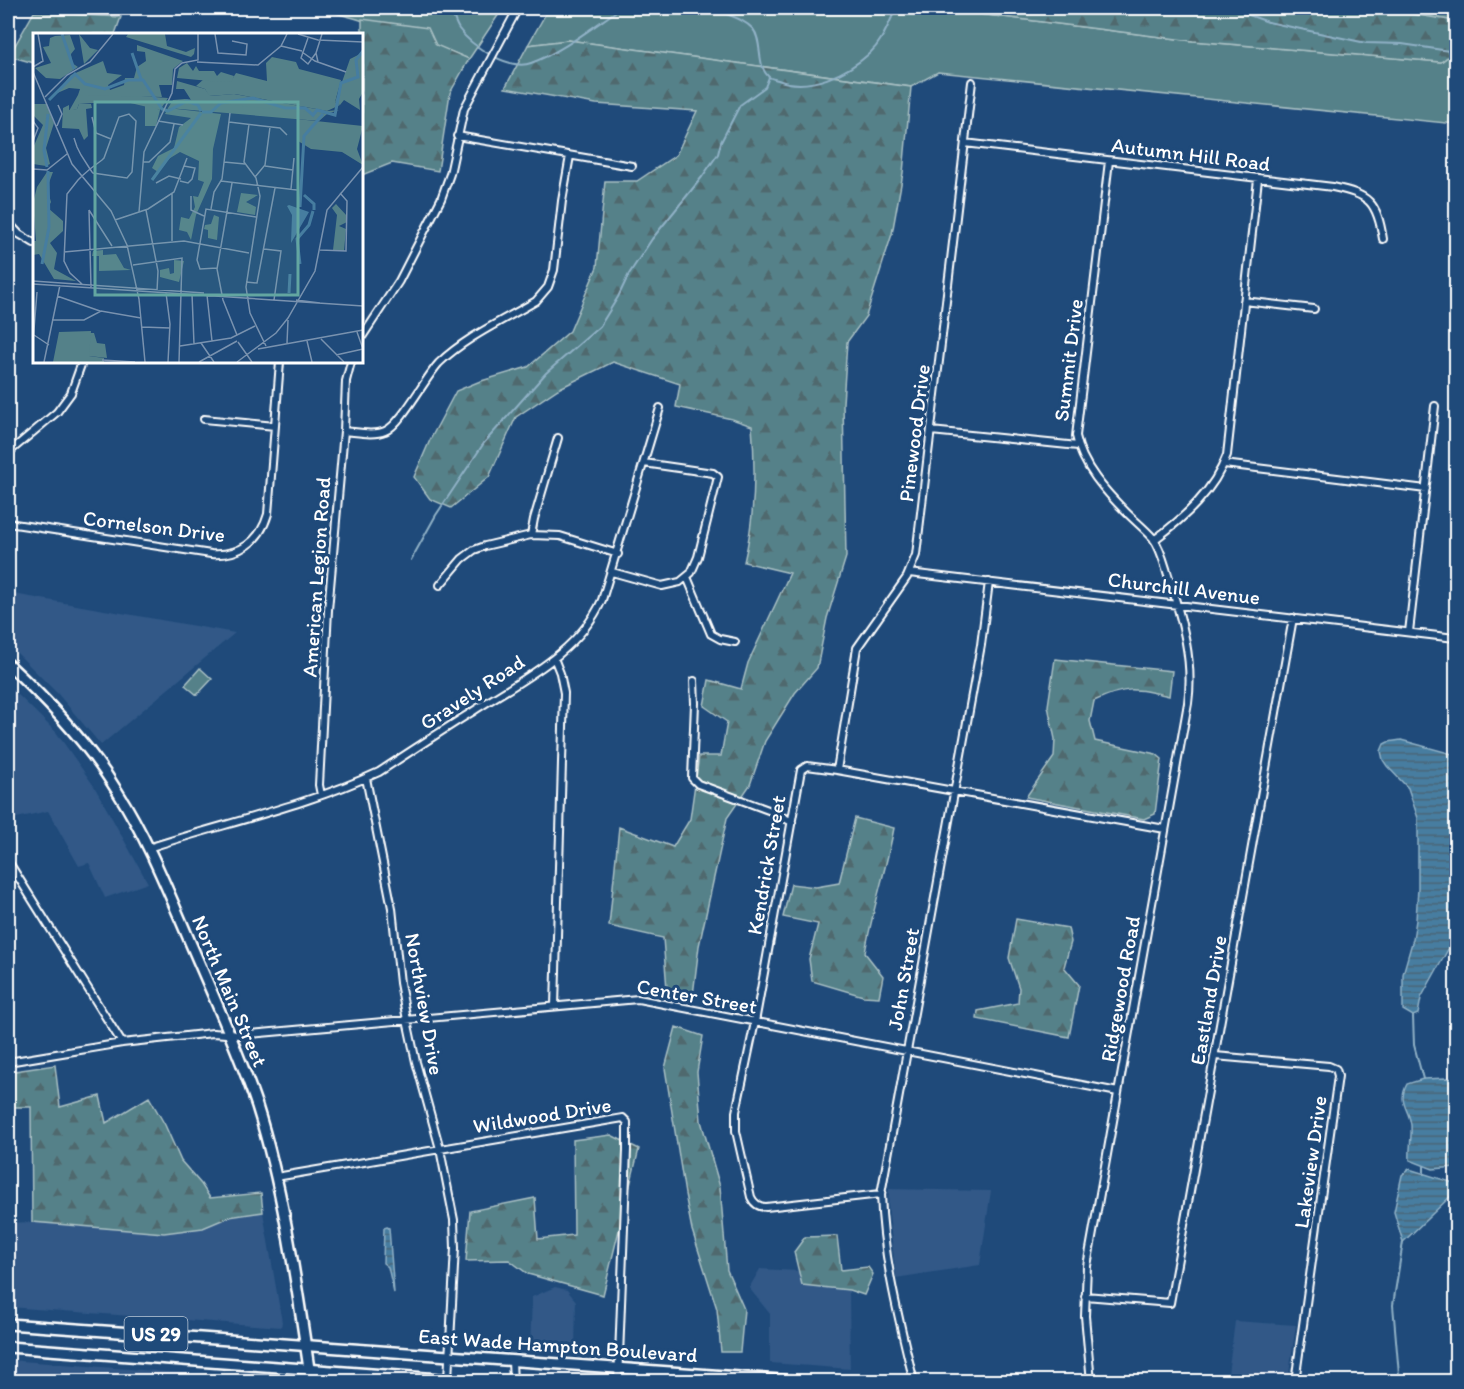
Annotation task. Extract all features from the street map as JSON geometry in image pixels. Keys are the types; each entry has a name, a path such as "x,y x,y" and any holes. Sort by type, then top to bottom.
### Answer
{"main road":[{"name":"North Main Street","path":"8,664 54,709 99,764 136,822 230,1033 257,1107 276,1177 311,1382"},
{"name":"US 29","path":"8,1324 305,1345"},
{"name":"East Wade Hampton Boulevard","path":"305,1345 618,1368 700,1377 806,1381"},
{"name":"US 29","path":"8,1347 309,1369"},
{"name":"East Wade Hampton Boulevard","path":"309,1369 480,1382"}],"street":[{"path":"363,335 399,281 441,199 450,174 464,109 518,8"},
{"name":"Pinewood Drive","path":"837,770 857,648 909,573 916,555 972,82"},
{"path":"458,136 632,166"},
{"name":"Autumn Hill Road","path":"965,143 1333,187 1357,192 1369,201 1380,218 1383,239"},
{"path":"344,431 376,433 387,430 399,419 420,387 440,363 465,343 536,301 544,293 554,270 570,156"},
{"name":"Summit Drive","path":"1109,161 1076,427 1078,446 1082,456 1112,496 1154,540 1177,605"},
{"path":"1154,540 1189,511 1204,494 1224,464 1229,445 1258,179"},
{"path":"8,222 19,234 33,242"},
{"path":"1244,301 1314,309"},
{"path":"8,453 57,412 71,393 82,363"},
{"name":"Cornelson Drive","path":"8,523 211,554 234,552 246,547 255,539 266,521 269,509 280,363"},
{"name":"American Legion Road","path":"321,795 319,774 328,610 344,431 346,381 351,363"},
{"path":"1409,632 1435,406"},
{"name":"Gravely Road","path":"148,848 321,795 366,778 387,767 566,649 594,617 602,600 618,554 660,408"},
{"path":"204,419 275,426"},
{"path":"930,431 1078,446"},
{"path":"531,535 558,438"},
{"path":"612,572 662,586 680,582 687,577 698,556 718,477 712,473 644,463"},
{"path":"1224,464 1426,489"},
{"path":"440,585 462,559 474,550 531,535 560,536 618,554"},
{"name":"Churchill Avenue","path":"909,573 1455,638"},
{"path":"687,577 711,634 720,639 735,642"},
{"name":"John Street","path":"915,1382 896,1310 883,1225 881,1194 981,645 989,582"},
{"name":"Ridgewood Road","path":"1091,1382 1086,1337 1087,1266 1190,680 1188,650 1177,605"},
{"name":"Eastland Drive","path":"1085,1296 1170,1304 1293,618"},
{"path":"554,658 564,693 555,1006"},
{"path":"693,681 695,703 692,778 698,784 771,811 792,822"},
{"name":"Kendrick Street","path":"881,1194 759,1206 754,1203 738,1141 735,1121 801,770 807,766 837,770 1165,829"},
{"name":"Northview Drive","path":"366,778 393,908 400,983 407,1020 440,1149 456,1234 448,1379"},
{"path":"8,861 122,1043"},
{"name":"Center Street","path":"8,1062 122,1043 213,1033 239,1035 638,999 1118,1092"},
{"name":"Lakeview Drive","path":"1215,1056 1329,1066 1335,1069 1338,1076 1295,1382"},
{"name":"Wildwood Drive","path":"276,1177 623,1118 627,1122 625,1229 618,1382"},
{"path":"512,1361 513,1382"}],"shaded area":[{"path":"8,593 235,633 101,745 57,693 8,644"},
{"path":"8,685 56,732 94,786 148,883 105,898 89,863 79,866 48,811 8,820"},
{"path":"1401,740 1456,755 1456,935 1421,998 1418,1014 1413,1016 1403,1010 1403,974 1416,920 1418,818 1408,788 1387,766 1381,751 1384,744"},
{"path":"1423,1079 1452,1079 1456,1087 1456,1167 1433,1169 1410,1160 1411,1125 1403,1096 1407,1084"},
{"path":"1409,1169 1454,1183 1456,1191 1403,1242 1394,1212 1402,1175"},
{"path":"889,1189 991,1191 980,1265 896,1278 888,1205"},
{"path":"263,1212 281,1327 8,1307 8,1223 32,1222 164,1233 203,1228 229,1217"},
{"path":"384,1228 389,1228 394,1293 388,1267 383,1263"},
{"path":"760,1269 799,1271 802,1285 849,1290 850,1369 770,1363 770,1314 749,1288"},
{"path":"555,1287 567,1290 576,1301 575,1351 530,1349 532,1297"},
{"path":"1235,1321 1296,1325 1288,1381 1227,1381"},
{"path":"8,1360 290,1381 8,1381"}],"green space":[{"path":"317,8 503,8 469,59 356,18"},
{"path":"549,8 931,8 1193,41 1441,62 1456,51 1456,124 938,72 911,87 568,40 528,45"},
{"path":"931,8 1372,8 1456,21 1456,50 1441,62 1193,41"},
{"path":"1372,8 1456,8 1456,21"},
{"path":"34,12 121,17 115,33 33,33 33,63 9,56"},
{"path":"362,19 428,28 436,45 469,59 450,93 438,171 392,163 363,175"},
{"path":"568,40 911,87 903,173 892,234 866,316 847,342 843,403 846,557 827,618 817,668 795,693 765,741 750,785 727,818 699,946 693,995 667,989 663,938 609,926 619,827 673,847 690,819 699,756 721,756 727,722 704,706 709,680 741,689 748,663 790,573 744,562 754,494 752,426 732,419 676,407 680,384 613,362 558,389 516,417 489,477 451,508 430,499 414,477 430,440 456,391 528,367 570,331 597,267 605,181 637,181 676,155 697,111 596,104 505,88 528,45"},
{"path":"1055,659 1172,671 1169,696 1139,690 1114,693 1094,701 1090,721 1095,741 1156,754 1162,759 1155,814 1144,819 1026,797 1054,757 1055,739 1048,706"},
{"path":"200,668 212,679 197,695 185,685"},
{"path":"855,818 894,828 865,953 883,976 879,997 863,996 812,981 809,959 818,924 783,917 791,884 816,887 839,883"},
{"path":"1016,919 1068,928 1071,942 1064,967 1079,985 1069,1037 977,1019 978,1011 1018,1003 1019,988 1009,958"},
{"path":"676,1027 703,1036 697,1072 701,1121 720,1187 727,1270 744,1309 740,1352 721,1352 717,1309 692,1230 665,1068"},
{"path":"55,1065 60,1107 100,1096 106,1123 149,1097 181,1161 210,1198 261,1193 263,1212 229,1217 203,1228 164,1233 32,1222 31,1107 8,1107 8,1072"},
{"path":"611,1135 639,1149 603,1295 528,1274 509,1260 466,1261 470,1211 535,1198 538,1239 574,1235 573,1140"},
{"path":"837,1236 841,1270 868,1267 873,1274 864,1295 849,1290 802,1285 794,1252 805,1237"}],"waterway":[{"path":"450,8 459,29 472,43 502,60 522,65 554,52 621,8"},
{"path":"713,8 739,19 753,29 758,40 762,67 769,77 802,84 827,79 861,61 878,43 896,9 903,8"},
{"path":"913,8 948,11 968,8"},
{"path":"1230,8 1268,22 1366,43 1402,44 1456,52"},
{"path":"411,560 436,515 484,443 546,373 600,326 652,239 718,154 721,142 740,105 765,87 769,77"},
{"path":"1456,986 1450,1013 1456,1031"},
{"path":"1413,1016 1414,1045 1423,1079"},
{"path":"1424,1166 1424,1174"},
{"path":"1399,1375 1393,1305 1403,1242"}]}
